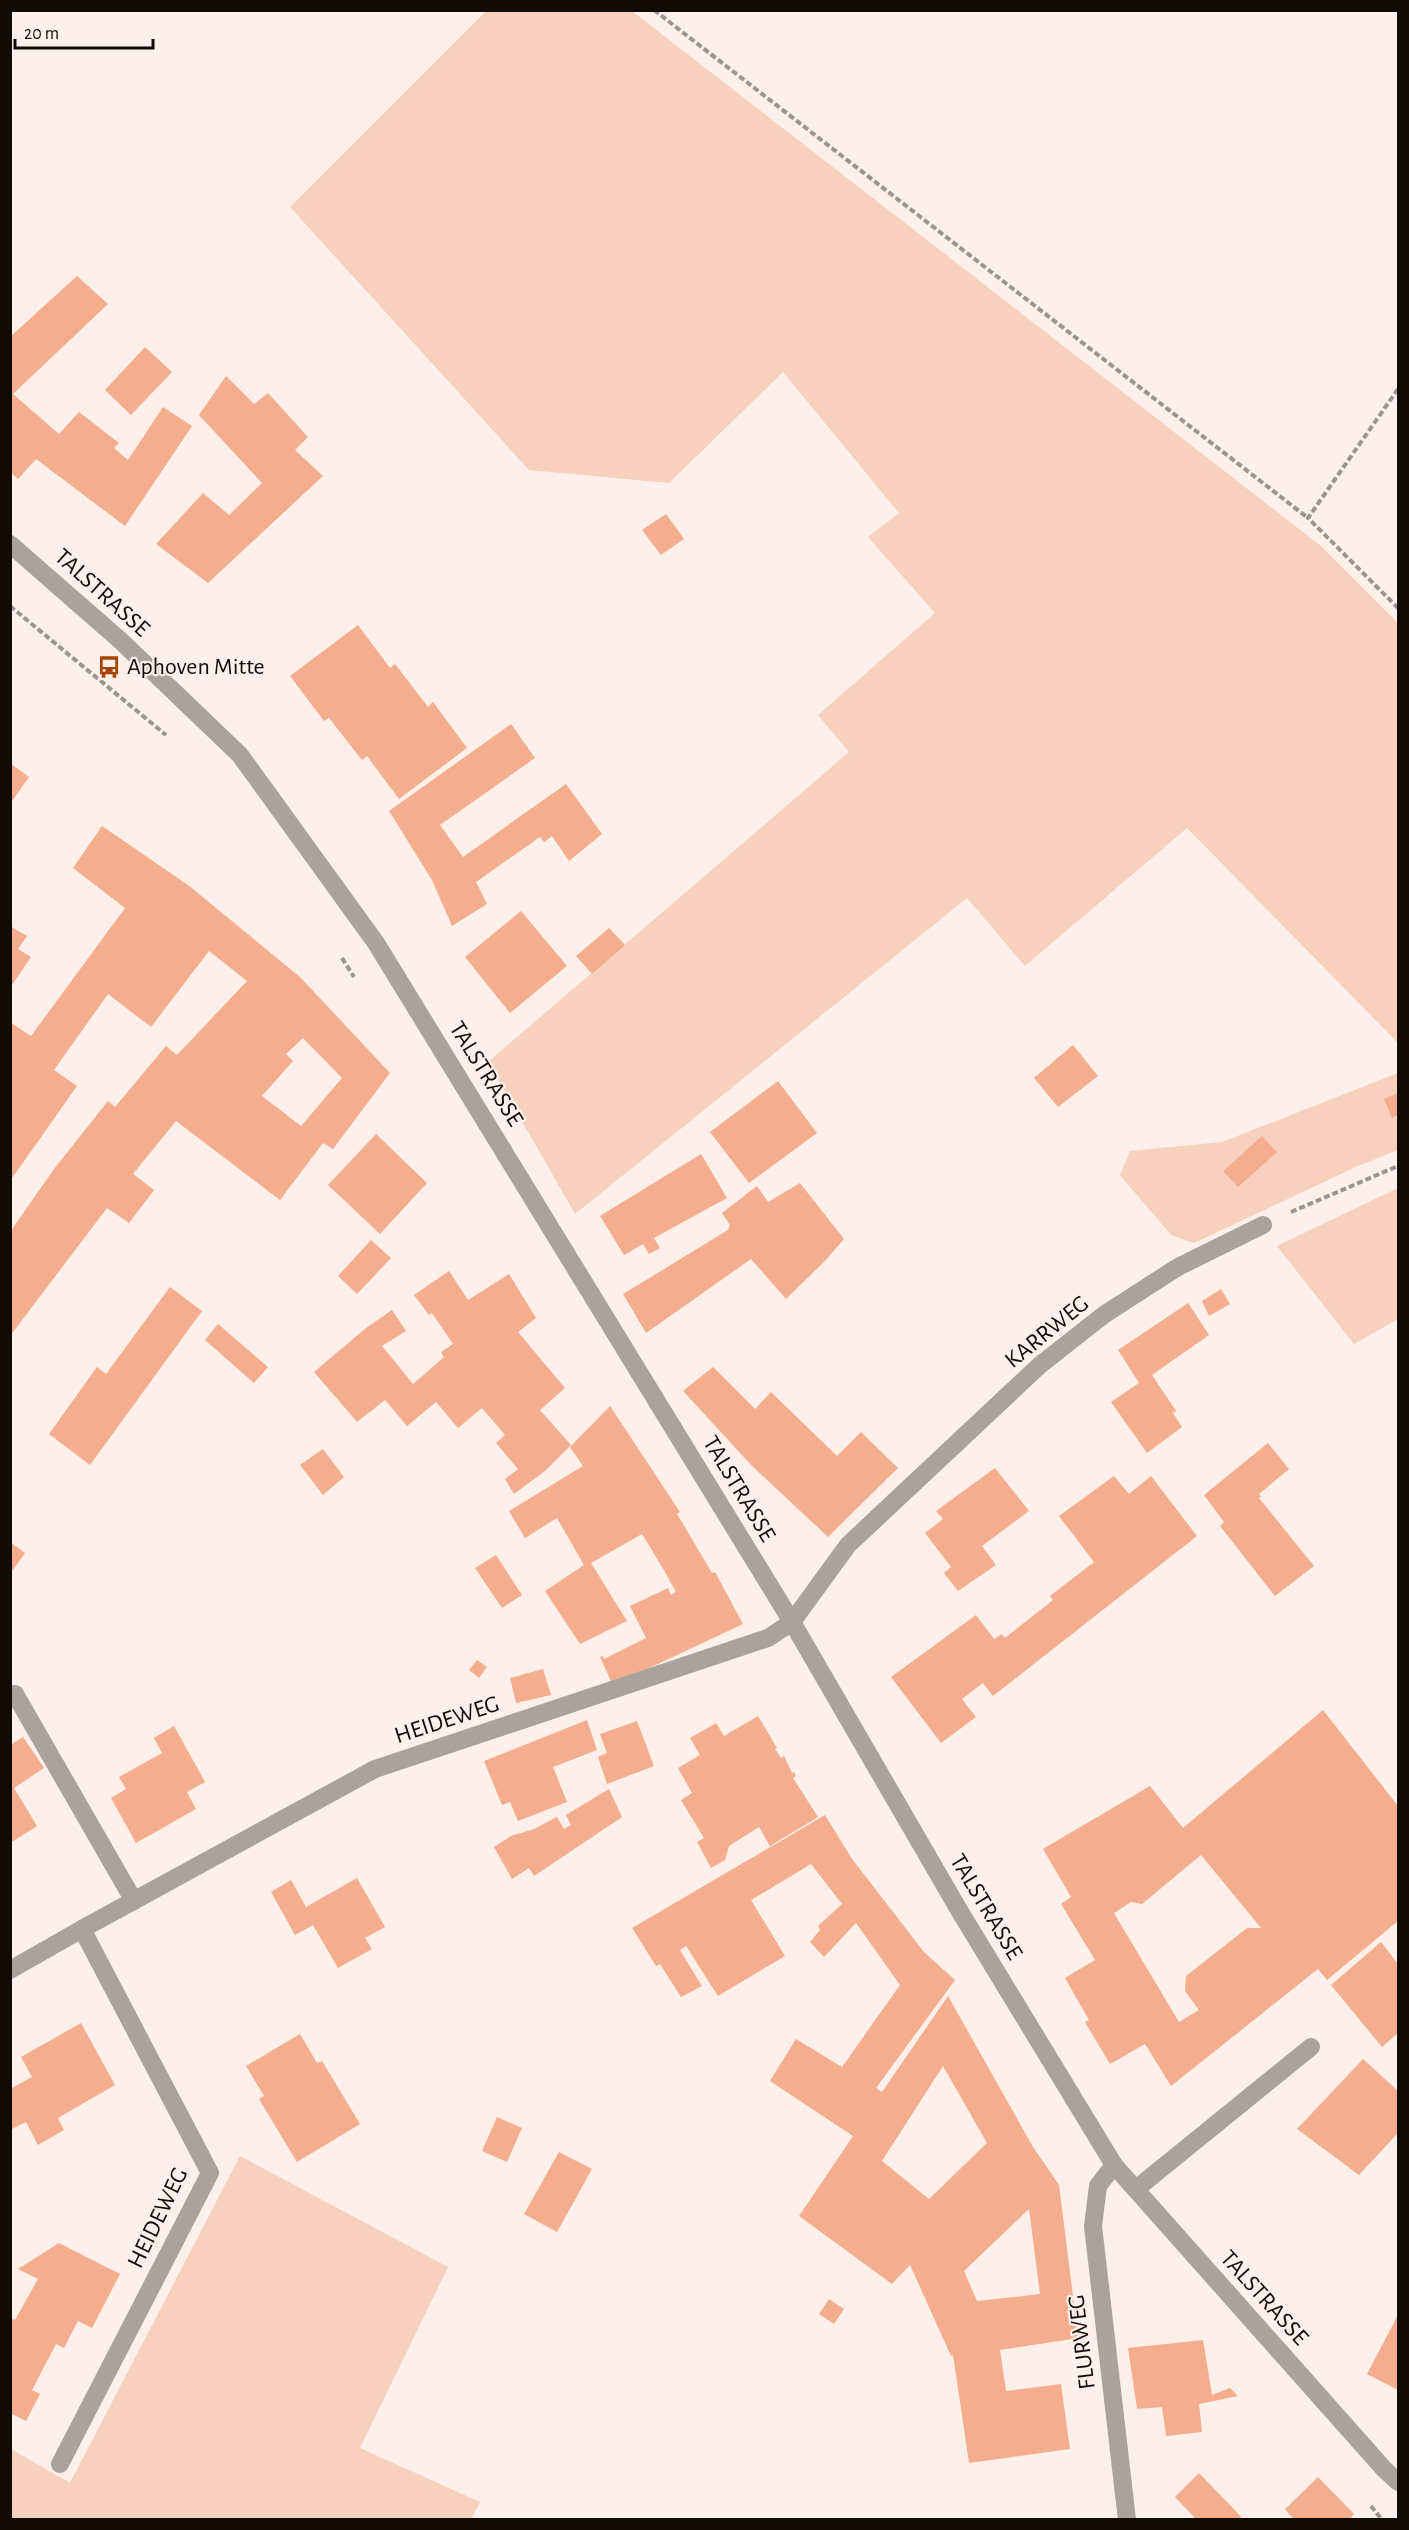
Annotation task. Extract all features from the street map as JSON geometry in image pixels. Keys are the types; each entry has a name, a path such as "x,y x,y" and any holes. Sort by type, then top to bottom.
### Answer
{"street":[{"name":"TALSTRASSE","path":"10,544 121,641 247,765 382,953 792,1622 959,1910 1114,2165 1398,2482"},
{"name":"KARRWEG","path":"792,1622 848,1545 1040,1365 1105,1314 1178,1267 1263,1225"},
{"name":"HEIDEWEG","path":"10,1970 375,1769 768,1638 792,1622"},
{"path":"15,1694 134,1900"},
{"name":"HEIDEWEG","path":"60,2464 210,2173 82,1929"},
{"path":"1136,2189 1311,2047"},
{"name":"FLURWEG","path":"1114,2165 1098,2186 1093,2226 1127,2520"}],"path":[{"path":"654,10 1308,518 1398,608"},
{"path":"1308,518 1398,389"},
{"path":"1263,1225 1398,1166"}],"shaded area":[{"path":"486,11 632,11 1321,546 1398,623 1398,1043 1187,828 1025,966 967,898 575,1214 488,1062 849,752 818,715 935,613 868,537 899,513 783,372 669,483 529,470 290,207"},
{"path":"1398,1073 1398,1150 1358,1166 1194,1243 1171,1235 1120,1175 1130,1151 1222,1142"},
{"path":"1398,1188 1398,1319 1354,1344 1277,1246"},
{"path":"240,2156 448,2267 360,2448 480,2502 471,2519 11,2519 11,2449 70,2483"}],"building":[{"path":"77,276 108,304 13,394 59,434 79,412 119,443 114,448 128,460 163,407 192,426 125,526 36,459 18,479 10,472 10,337"},
{"path":"145,347 172,372 131,415 105,390"},
{"path":"226,376 254,404 268,393 308,437 295,450 323,476 208,583 156,544 203,493 229,515 262,483 199,415"},
{"path":"666,514 684,539 661,555 642,530"},
{"path":"358,625 390,668 395,664 428,707 433,702 467,748 399,799 367,756 362,760 329,718 324,721 290,676"},
{"path":"511,724 535,758 440,825 463,857 566,784 602,834 569,861 552,836 544,842 540,837 476,882 487,904 452,926 432,880 389,811"},
{"path":"10,763 29,777 10,804"},
{"path":"102,826 188,885 300,977 390,1073 333,1149 323,1143 280,1200 176,1121 133,1174 154,1190 129,1223 107,1208 10,1336 10,1232 54,1169 108,1101 115,1107 166,1046 177,1055 247,981 209,951 151,1027 108,994 54,1070 77,1086 10,1181 10,1022 31,1036 125,908 73,868","holes":["303,1038 342,1078 301,1126 262,1096 293,1061 286,1054"]},
{"path":"521,911 567,966 510,1013 465,957"},
{"path":"10,926 27,936 18,949 31,957 10,988"},
{"path":"609,928 625,945 592,974 576,956"},
{"path":"1073,1045 1098,1076 1058,1107 1034,1078"},
{"path":"778,1081 817,1133 749,1183 710,1132"},
{"path":"1398,1093 1398,1115 1392,1118 1384,1099"},
{"path":"376,1134 427,1183 380,1234 328,1185"},
{"path":"1262,1136 1277,1152 1238,1187 1223,1171"},
{"path":"701,1154 727,1198 654,1238 660,1248 649,1254 643,1244 624,1255 600,1216"},
{"path":"800,1183 844,1239 786,1299 751,1259 646,1333 623,1294 728,1230 730,1225 722,1213 757,1186 768,1202"},
{"path":"371,1240 391,1258 357,1294 338,1276"},
{"path":"449,1271 468,1300 509,1274 536,1318 518,1332 565,1388 540,1410 571,1445 545,1471 514,1494 505,1479 518,1469 496,1443 505,1435 482,1408 458,1428 436,1402 407,1426 385,1400 357,1422 314,1372 366,1328 392,1310 406,1331 382,1346 413,1384 444,1357 441,1352 453,1344 432,1313 429,1315 414,1295"},
{"path":"170,1287 202,1311 90,1465 49,1434 97,1367 106,1374"},
{"path":"1221,1289 1230,1304 1209,1316 1202,1301"},
{"path":"1188,1303 1209,1335 1152,1375 1176,1411 1173,1413 1182,1427 1147,1453 1111,1402 1139,1383 1118,1350"},
{"path":"218,1324 268,1367 254,1383 205,1340"},
{"path":"713,1367 755,1409 771,1392 837,1456 861,1432 898,1468 828,1537 752,1466 683,1391"},
{"path":"610,1406 680,1512 677,1514 712,1573 715,1572 743,1624 643,1671 611,1681 600,1657 603,1656 604,1659 646,1638 630,1606 668,1588 671,1595 676,1592 665,1572 642,1534 591,1563 627,1621 580,1644 545,1591 584,1565 557,1518 525,1538 509,1511 583,1466 570,1447"},
{"path":"1268,1443 1289,1469 1259,1494 1261,1497 1259,1498 1314,1566 1275,1596 1220,1526 1224,1522 1204,1495"},
{"path":"323,1449 344,1477 323,1495 300,1465"},
{"path":"995,1468 1029,1511 982,1546 996,1565 958,1591 944,1573 951,1567 925,1533 943,1519 936,1511"},
{"path":"1114,1476 1129,1494 1151,1476 1197,1536 993,1696 983,1683 962,1699 976,1717 941,1743 891,1677 976,1615 994,1639 1002,1634 1005,1638 1053,1600 1050,1596 1094,1562 1059,1516"},
{"path":"10,1542 25,1553 10,1574"},
{"path":"496,1555 522,1595 502,1608 475,1568"},
{"path":"477,1660 487,1667 479,1678 469,1670"},
{"path":"543,1669 551,1695 516,1703 510,1678"},
{"path":"1323,1710 1398,1806 1398,1921 1327,1980 1318,1969 1171,2086 1145,2044 1110,2064 1085,2022 1089,2020 1065,1978 1095,1960 1061,1904 1071,1897 1043,1849 1150,1786 1183,1828","holes":["1201,1855 1261,1928 1247,1928 1186,1976 1185,1991 1199,2010 1179,2022 1114,1913 1131,1902 1142,1904"]},
{"path":"758,1716 777,1748 775,1749 781,1758 784,1756 792,1773 794,1772 796,1776 793,1778 818,1817 770,1846 759,1827 729,1846 725,1860 711,1868 697,1842 704,1838 681,1800 692,1793 678,1768 700,1755 690,1738 716,1723 724,1736"},
{"path":"587,1720 597,1750 553,1767 567,1802 518,1821 510,1802 502,1805 484,1761"},
{"path":"637,1721 654,1766 607,1784 598,1757 607,1753 600,1734"},
{"path":"174,1726 205,1782 187,1792 196,1809 136,1843 111,1798 126,1789 119,1777 162,1753 154,1738"},
{"path":"23,1737 44,1768 14,1788 37,1826 10,1843 10,1745"},
{"path":"609,1789 622,1817 534,1876 529,1868 512,1879 494,1847 511,1836 534,1829 557,1817 564,1829 571,1825 566,1815"},
{"path":"825,1815 852,1859 924,1952 955,1980 876,2088 882,2092 948,1996 1033,2147 1059,2185 1078,2336 1073,2339 1000,2350 1006,2391 1061,2384 1070,2449 969,2463 953,2355 951,2356 910,2265 892,2284 799,2216 853,2136 770,2081 796,2039 842,2067 900,1985 856,1923 824,1957 810,1942 820,1930 818,1926 842,1904 811,1864 751,1900 785,1956 718,1996 686,1946 680,1950 702,1986 681,1997 660,1964 656,1966 632,1928","holes":["943,2066 987,2143 929,2199 882,2161","1029,2209 1040,2294 977,2301 964,2271"]},
{"path":"357,1878 385,1927 365,1938 372,1949 338,1968 313,1925 295,1935 271,1892 291,1880 306,1907"},
{"path":"1381,1942 1398,1964 1398,2033 1382,2047 1331,1985"},
{"path":"81,2023 115,2085 58,2118 64,2130 38,2145 26,2122 10,2130 10,2089 32,2077 21,2057"},
{"path":"300,2034 317,2063 322,2061 360,2124 297,2162 259,2099 264,2096 246,2066"},
{"path":"1363,2059 1398,2091 1398,2133 1359,2175 1297,2129"},
{"path":"497,2117 522,2128 507,2162 482,2151"},
{"path":"559,2152 592,2169 557,2232 524,2214"},
{"path":"59,2243 120,2274 92,2328 78,2321 64,2348 56,2344 32,2390 40,2394 26,2421 10,2413 10,2318 15,2320 38,2279 18,2269"},
{"path":"829,2299 844,2309 834,2324 819,2314"},
{"path":"1398,2315 1398,2390 1367,2374"},
{"path":"1203,2340 1212,2395 1230,2388 1238,2396 1199,2404 1202,2432 1166,2436 1162,2407 1137,2409 1128,2348"},
{"path":"1199,2473 1244,2520 1197,2520 1175,2497"},
{"path":"1318,2477 1354,2514 1349,2520 1294,2520 1285,2509"}],"place":[{"name":"Aphoven Mitte","path":"109,667"}]}
